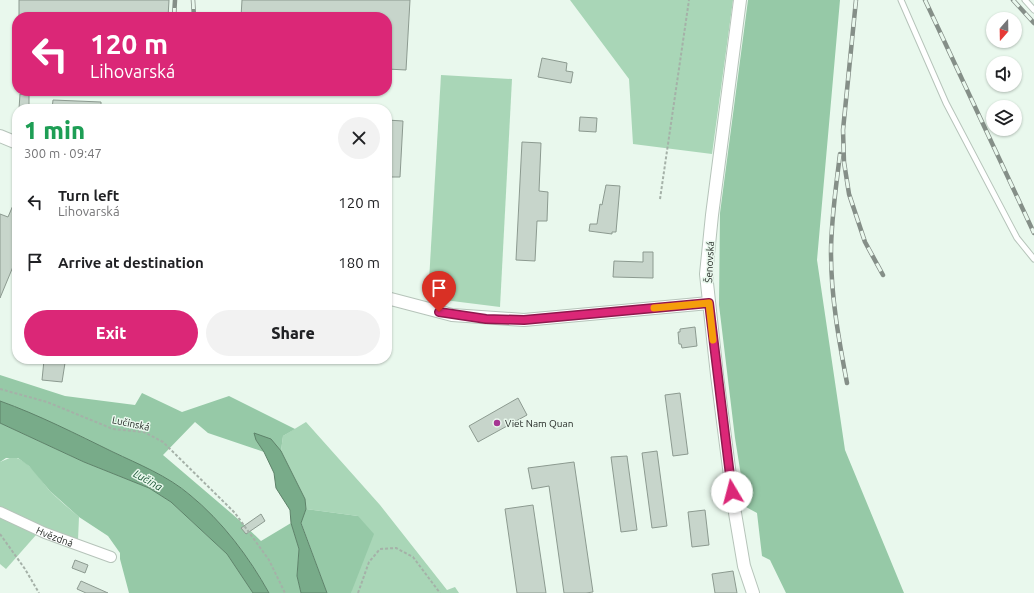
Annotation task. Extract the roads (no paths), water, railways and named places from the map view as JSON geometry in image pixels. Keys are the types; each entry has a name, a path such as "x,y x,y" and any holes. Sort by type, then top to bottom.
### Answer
{"street":[{"name":"Šenovská","path":"740,0 709,240 706,274 734,507 744,566 753,593"},
{"path":"0,136 12,141"},
{"path":"392,299 452,315 524,320 709,303"},
{"name":"Hvězdná","path":"0,512 45,533 111,557"}],"lane":[{"path":"901,0 946,103 1017,238 1034,259"},
{"path":"1025,0 1034,10"}],"water":[{"name":"Lučina","path":"0,401 15,406 143,466 163,476 181,488 202,505 224,528 253,566 269,593 253,593 227,554 171,502 149,488 84,462 0,423"},
{"path":"254,433 271,439 281,451 305,499 306,509 301,523 327,593 301,593 297,576 299,549 291,523 290,510 276,488 274,473 264,452 256,440"}],"railway":[{"path":"174,12 175,0"},
{"path":"193,0 194,12"},
{"path":"856,0 843,130 844,162 849,194 865,242 883,275"},
{"path":"925,0 1034,233"},
{"path":"1013,0 1034,23"},
{"path":"840,154 832,228 831,269 836,319 847,383"}],"place":[{"name":"Viet Nam Quan","path":"497,423"}]}
